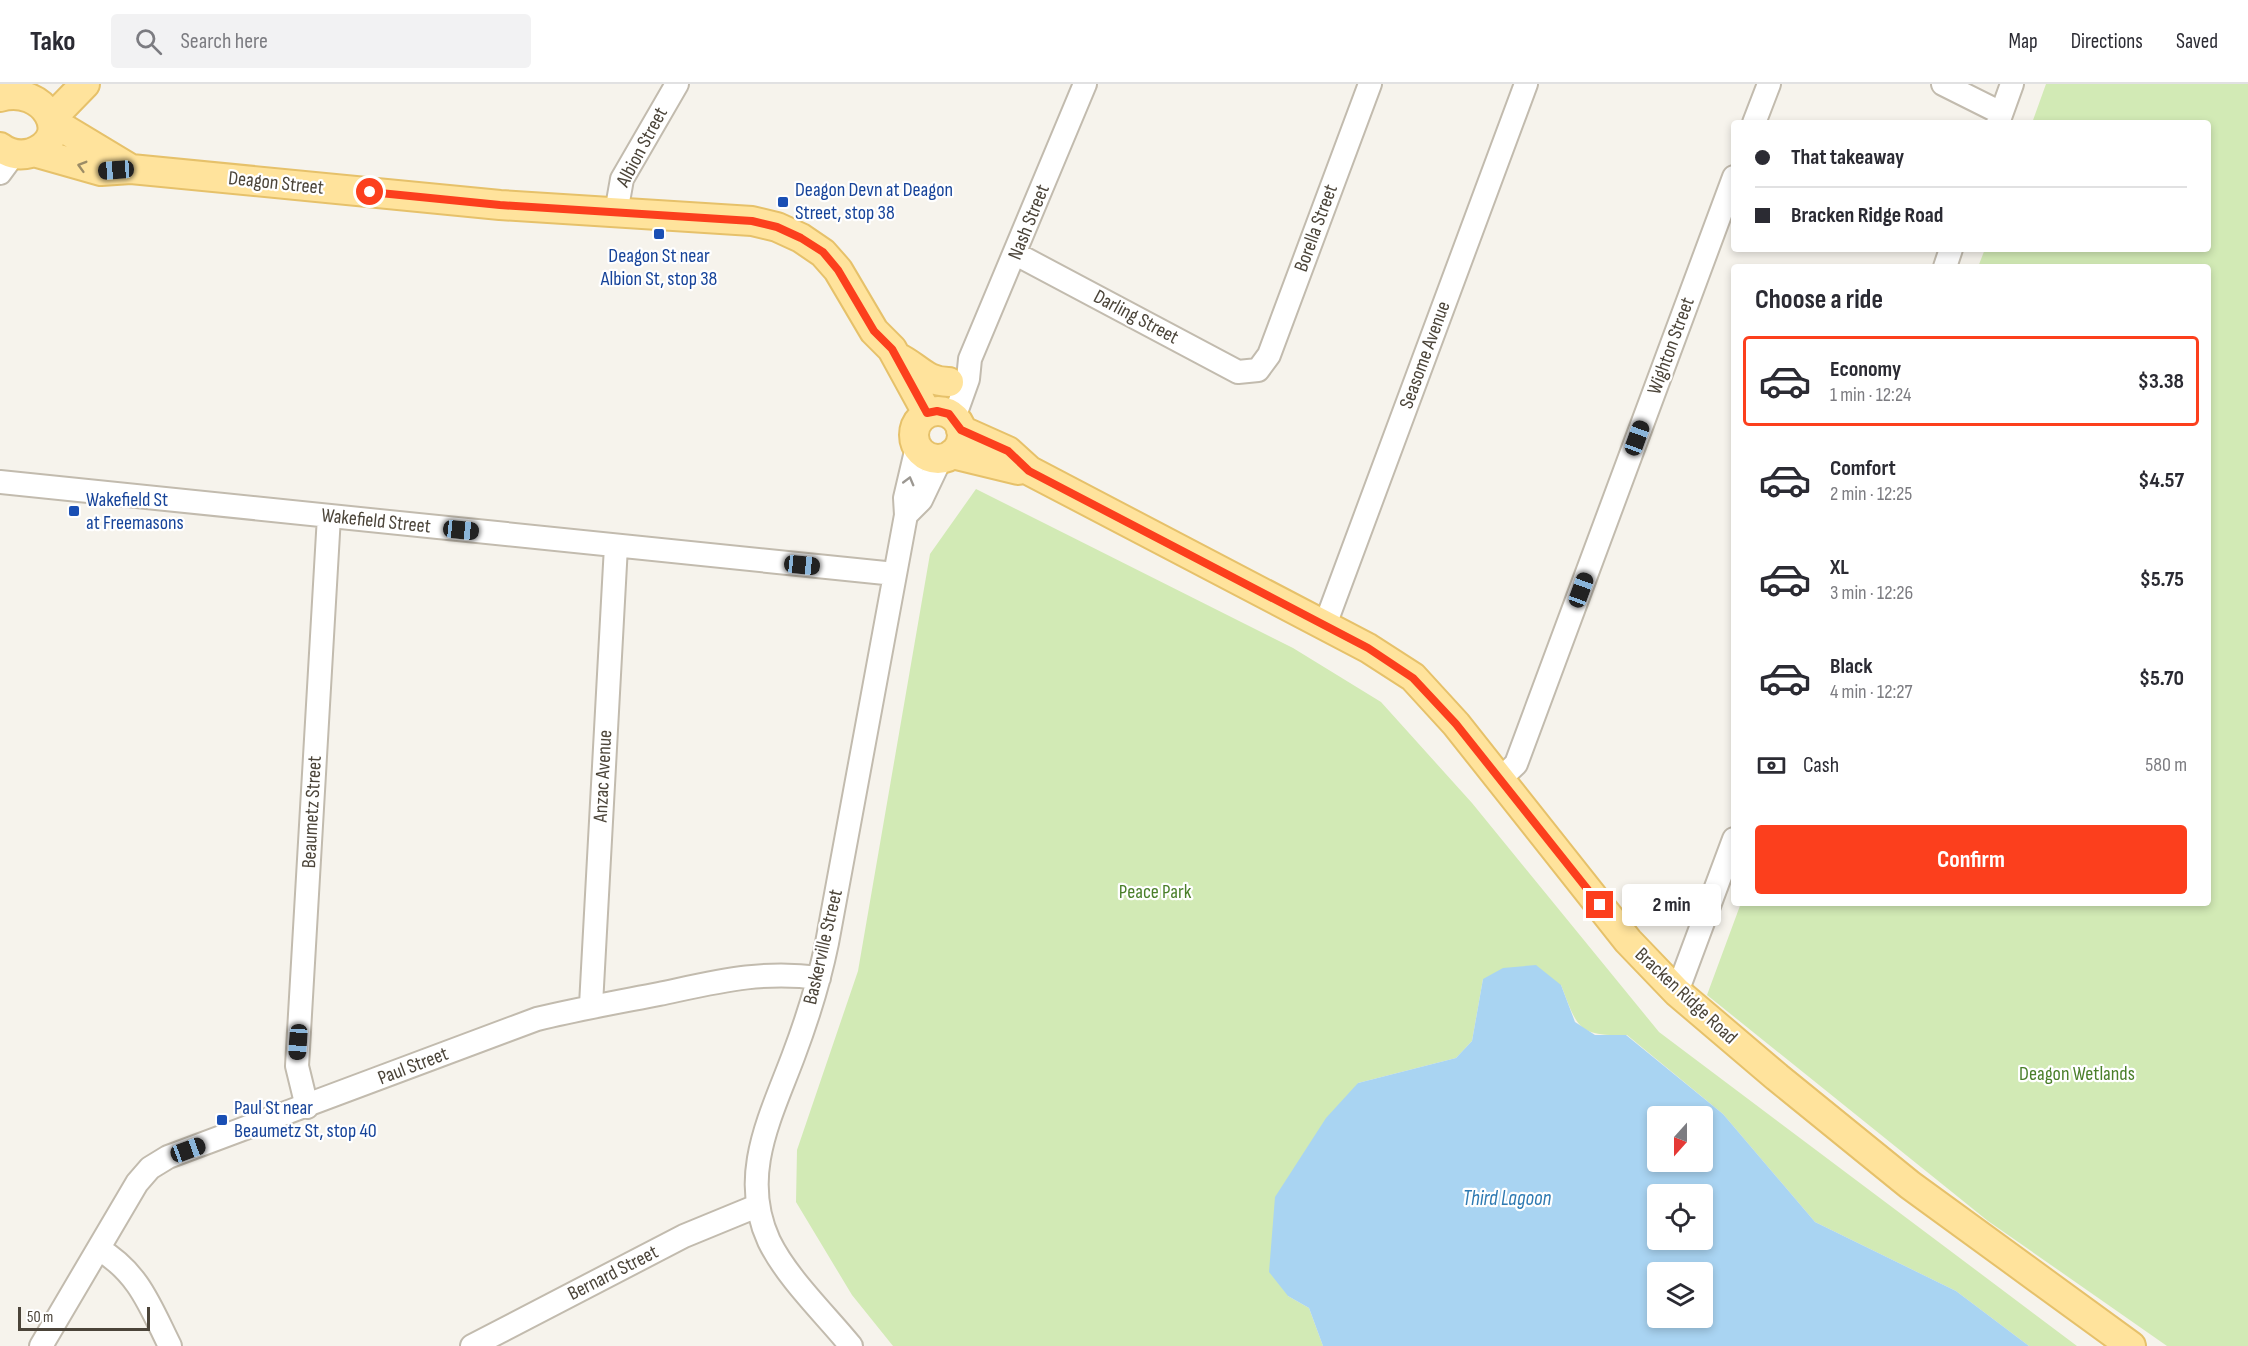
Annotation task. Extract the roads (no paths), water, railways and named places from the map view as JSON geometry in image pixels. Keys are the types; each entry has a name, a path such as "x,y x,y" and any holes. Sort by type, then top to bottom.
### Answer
{"main road":[{"path":"12,156 48,140 53,120 85,84"},
{"path":"16,91 46,102 53,120"},
{"name":"Deagon Street","path":"53,120 131,169"},
{"name":"Deagon Street","path":"12,156 101,171 131,169 500,205 752,221 777,227 823,252 838,270 874,331 895,356 937,433"},
{"name":"Deagon Street","path":"874,331 876,353 906,416 937,433"},
{"path":"895,356 908,362 926,378 948,382"},
{"name":"Bracken Ridge Road","path":"937,433 1008,451 1029,471 1392,661 1413,678 1456,724 1628,941 1677,992 1768,1070 1910,1185 2132,1346"}],"street":[{"name":"Albion Street","path":"616,213 621,179 677,84"},
{"name":"Nash Street","path":"937,433 968,379 970,359 1016,254 1085,84"},
{"name":"Borella Street","path":"1258,370 1269,355 1370,84"},
{"name":"Seasome Avenue","path":"1325,626 1526,84"},
{"path":"1755,120 1769,84"},
{"path":"1943,84 2000,118 2012,84"},
{"name":"Wighton Street","path":"1500,779 1516,764 1731,185"},
{"name":"Darling Street","path":"1016,254 1238,372 1258,370"},
{"name":"Nash Street","path":"937,433 936,397 970,359"},
{"name":"Baskerville Street","path":"851,1346 784,1264 770,1243 758,1206 755,1185 760,1147 819,978 829,933 906,515 905,498 937,433"},
{"name":"Wakefield Street","path":"0,482 895,574"},
{"name":"Beaumetz Street","path":"307,1107 297,1066 329,516"},
{"name":"Anzac Avenue","path":"591,1005 616,546"},
{"path":"1677,992 1731,846"},
{"name":"Paul Street","path":"40,1346 137,1183 150,1168 168,1157 537,1020 591,1005 753,975 789,974 819,978"},
{"name":"Bernard Street","path":"484,1343 684,1236 758,1206"},
{"path":"99,1249 117,1260 139,1284 170,1346"}],"water":[{"name":"Third Lagoon","path":"1536,965 1561,985 1575,1022 1595,1035 1626,1035 1723,1114 1815,1222 1956,1291 2029,1346 1323,1346 1309,1308 1288,1296 1269,1272 1275,1197 1326,1118 1358,1083 1456,1058 1472,1041 1483,979 1503,968"}],"place":[{"name":"Deagon Devn at Deagon Street, stop 38","path":"783,202"},
{"name":"Deagon St near Albion St, stop 38","path":"659,234"},
{"name":"Wakefield St at Freemasons","path":"74,511"},
{"name":"Paul St near Beaumetz St, stop 40","path":"222,1120"}],"park label":[{"name":"Peace Park","path":"1155,892"},
{"name":"Deagon Wetlands","path":"2077,1074"}]}
